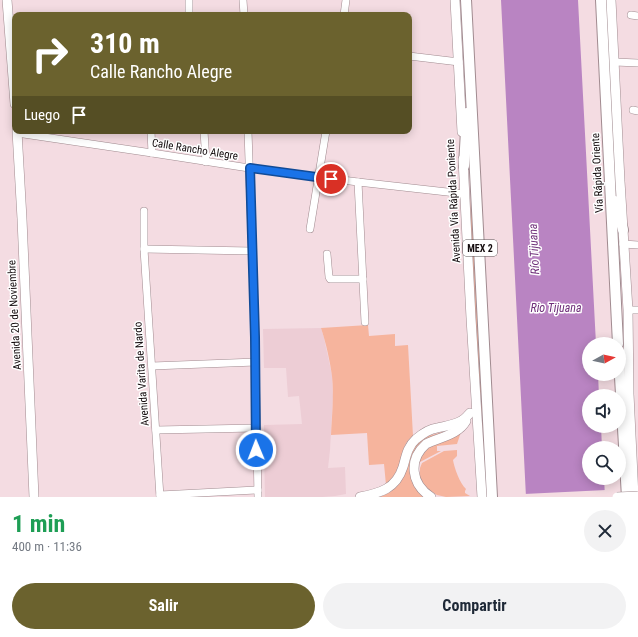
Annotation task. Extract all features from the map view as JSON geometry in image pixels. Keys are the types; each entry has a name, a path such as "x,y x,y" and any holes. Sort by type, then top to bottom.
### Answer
{"highway":[{"name":"MEX 2","path":"465,0 468,26 492,497"},
{"name":"Vía Rápida Oriente","path":"600,0 618,337"},
{"path":"464,166 470,65"},
{"path":"610,183 623,230"},
{"path":"620,381 627,497"}],"main road":[{"path":"7,0 12,16"},
{"name":"Avenida Vía Rápida Poniente","path":"455,0 471,318 482,497"},
{"path":"611,0 623,244 628,310 629,394 635,494 618,497"},
{"name":"Avenida 20 de Noviembre","path":"17,134 22,210 21,284 34,497"},
{"path":"629,394 638,426"},
{"path":"431,497 423,491 416,479 414,465 416,458 426,444 458,430 465,423 477,398"},
{"path":"360,497 383,491 393,484 400,474 406,453 410,446 424,433 436,428 458,423 462,421 470,412"}],"street":[{"path":"189,0 189,12"},
{"path":"244,0 244,12"},
{"path":"344,12 346,0"},
{"path":"412,56 459,62"},
{"path":"615,62 638,64"},
{"name":"Calle Rancho Alegre","path":"30,134 206,162 358,182 465,194"},
{"path":"151,134 152,153"},
{"path":"204,134 206,162"},
{"path":"160,496 258,494 256,362 248,134"},
{"path":"310,229 325,134"},
{"path":"358,182 365,322"},
{"name":"Avenida Varita de Nardo","path":"144,211 144,250 160,496"},
{"path":"623,244 638,245"},
{"path":"144,250 252,251"},
{"path":"327,254 330,280 363,279"},
{"path":"628,310 638,310"},
{"path":"152,366 256,362"},
{"path":"156,430 256,428"}],"shaded area":[{"path":"469,140 487,497 474,318"},
{"path":"368,325 369,336 395,334 395,346 408,345 413,436 406,443 397,470 386,485 384,464 369,465 367,433 331,435 333,398 332,376 328,352 321,328"},
{"path":"321,328 332,375 333,397 328,468 345,467 346,494 322,497 265,497 264,425 302,424 299,396 288,397 286,368 264,368 263,329"},
{"path":"453,429 414,453 425,497 380,497 390,492 395,487 416,444 428,436"},
{"path":"461,432 457,444 437,446 437,451 441,451 418,464 421,457 430,447"},
{"path":"457,450 457,456 453,460 460,479 466,489 465,493 470,496 446,497 437,495 424,486 420,477 420,468 422,463 444,451"}],"water":[{"name":"Rio Tijuana","path":"501,0 578,0 596,337 582,337 582,381 598,381 599,389 582,389 582,433 601,433 602,441 582,441 582,485 604,485 605,497 526,497"}],"pier":[{"path":"606,490 607,497 524,497 524,494"}],"route":[{"path":"256,450 255,337 250,168 331,179"}],"water label":[{"name":"Río Tijuana","path":"534,249"}]}
